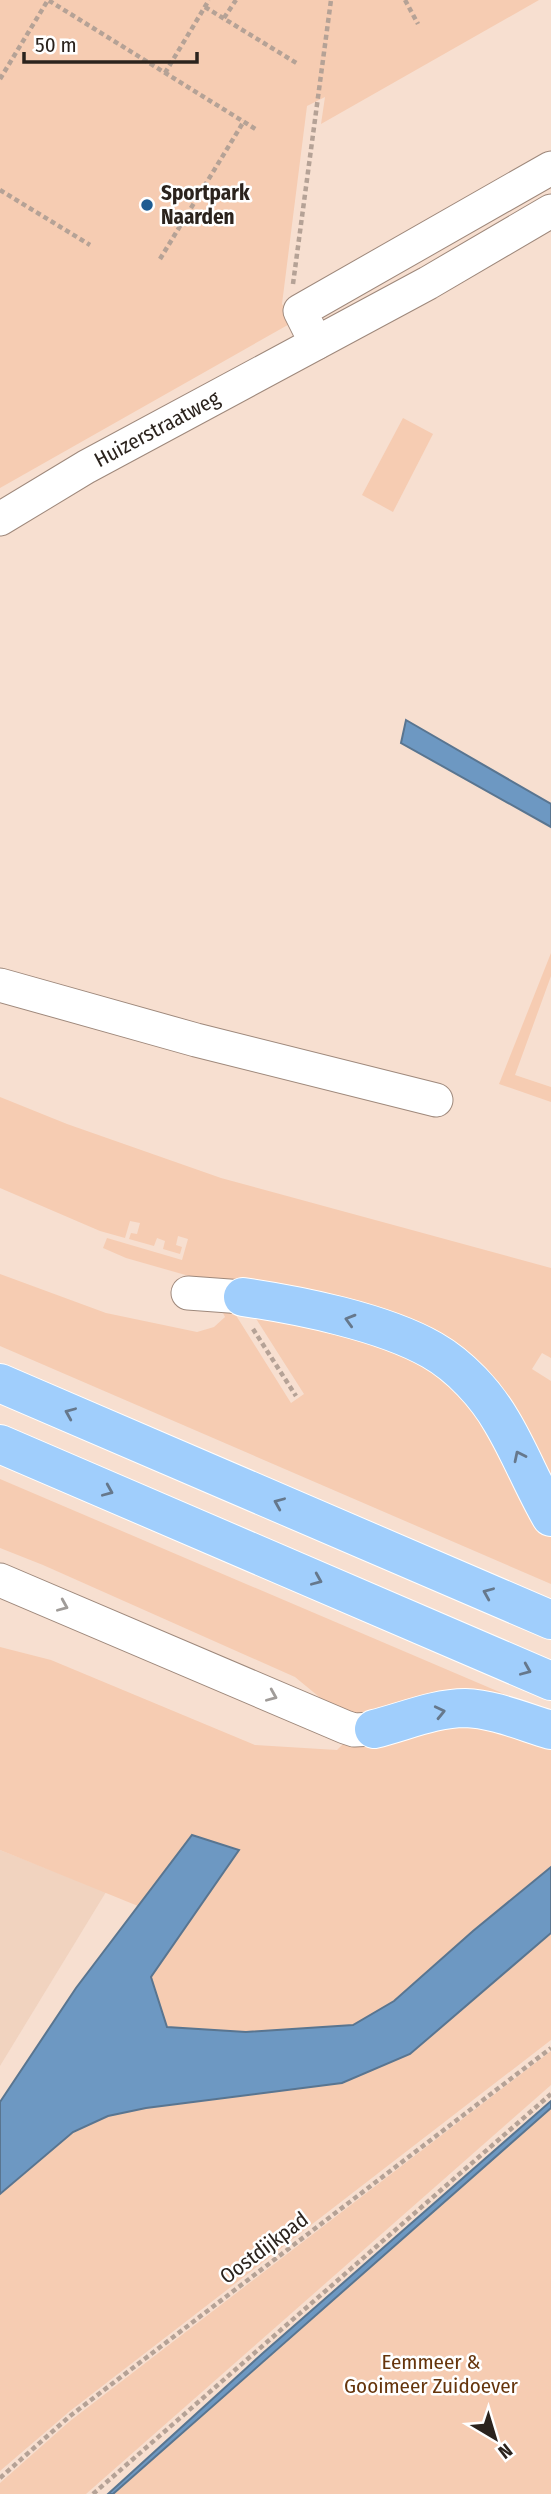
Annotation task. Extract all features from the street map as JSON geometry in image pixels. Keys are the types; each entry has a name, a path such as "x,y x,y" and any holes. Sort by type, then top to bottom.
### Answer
{"highway":[{"path":"238,1297 292,1305 357,1321 411,1340 444,1358 474,1385 502,1421 551,1517"},
{"path":"0,1383 551,1620"},
{"path":"0,1444 551,1681"},
{"path":"374,1729 466,1708 490,1712 551,1730"}],"street":[{"path":"316,343 300,311 551,168"},
{"name":"Huizerstraatweg","path":"0,519 86,467 428,283 551,211"},
{"path":"0,985 196,1040 436,1100"},
{"path":"188,1293 238,1297"},
{"path":"0,1580 345,1727 374,1729"}],"path":[{"path":"0,79 48,0 257,130"},
{"path":"166,73 209,0"},
{"path":"224,18 236,0"},
{"path":"300,311 292,293 331,0"},
{"path":"405,0 418,24"},
{"path":"205,7 298,65"},
{"path":"160,259 244,121"},
{"path":"0,190 90,245"},
{"path":"238,1297 296,1396"},
{"name":"Oostdijkpad","path":"0,2479 70,2416 551,2048"},
{"path":"93,2494 551,2094"}],"shaded area":[{"path":"0,1850 106,1892 0,2066"}],"green space":[{"name":"Sportpark Naarden","path":"0,0 539,0 321,124 325,97 307,106 282,304 293,322 0,488"},
{"path":"403,418 433,434 393,512 362,495"},
{"path":"551,953 551,976 515,1075 551,1087 551,1102 499,1084"},
{"path":"0,1097 67,1124 221,1178 551,1268 551,1358 542,1353 532,1369 551,1381 551,1494 483,1381 203,1280 126,1258 103,1248 107,1238 182,1260 188,1239 178,1236 176,1245 182,1247 180,1254 163,1249 165,1241 157,1238 154,1246 129,1239 131,1233 137,1234 140,1223 130,1221 125,1238 100,1231 0,1188"},
{"path":"0,1274 106,1313 197,1332 214,1327 225,1317 223,1313 232,1309 291,1403 304,1394 248,1306 334,1322 453,1375 551,1531 551,1584 0,1346"},
{"path":"0,1479 551,1714 346,1719 295,1677 0,1548"},
{"path":"0,1647 51,1660 255,1745 337,1750 343,1744 439,1721 551,1741 551,1867 394,2001 353,2025 246,2032 167,2027 151,1977 238,1850 192,1835 138,1906 0,1850"},
{"path":"551,1933 551,2040 70,2411 0,2471 0,2194 73,2132 107,2116 146,2108 342,2083 410,2054"},
{"path":"551,2051 551,2085 86,2494 0,2494 0,2483 70,2421"},
{"name":"Eemmeer & Gooimeer Zuidoever","path":"551,2108 551,2494 112,2494"}],"water":[{"path":"406,720 551,804 551,827 401,743"},
{"path":"192,1835 239,1850 151,1977 167,2027 246,2032 353,2025 394,2001 551,1867 551,1933 410,2054 342,2083 146,2108 108,2116 73,2132 0,2194 0,2102 76,1988"},
{"path":"551,2101 551,2108 113,2494 108,2494 263,2353"}],"place":[{"name":"Sportpark Naarden","path":"147,205"}]}
